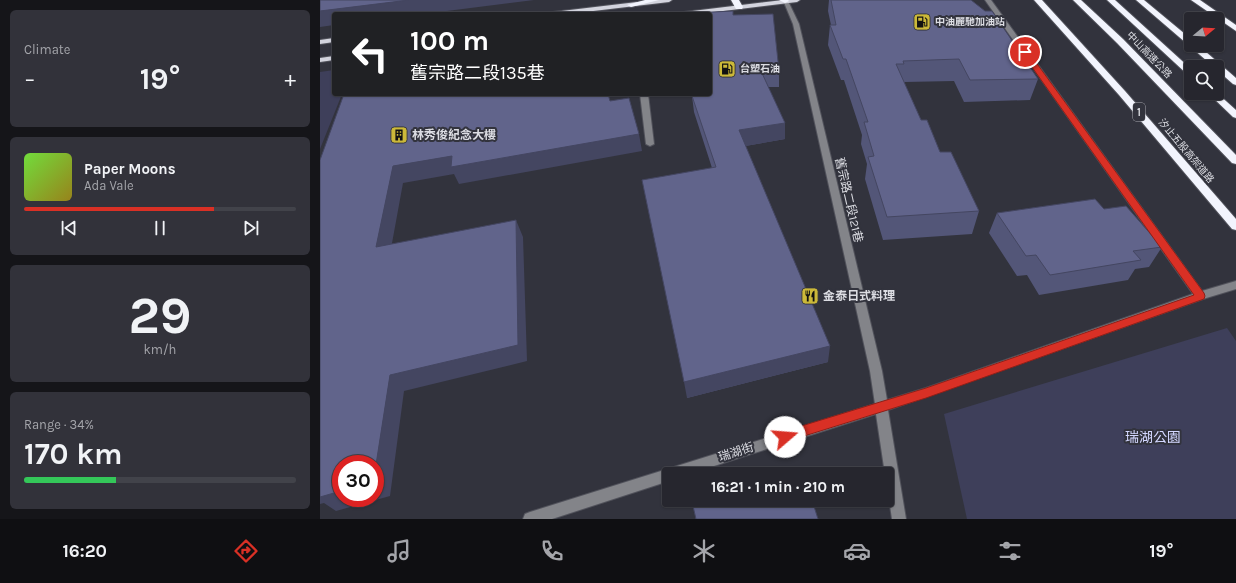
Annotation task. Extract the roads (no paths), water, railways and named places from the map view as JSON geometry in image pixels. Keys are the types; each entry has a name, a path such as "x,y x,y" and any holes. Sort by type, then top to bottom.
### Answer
{"highway":[{"path":"631,5 655,0"},
{"path":"735,0 739,7"},
{"name":"汐止五股高架道路","path":"1038,0 1122,93 1236,226"},
{"name":"中山高速公路","path":"1078,0 1120,41 1236,161"},
{"name":"中山高速公路","path":"1111,0 1184,67"},
{"path":"1140,0 1184,37"},
{"path":"1196,0 1236,29"},
{"path":"1201,52 1236,82"},
{"path":"1220,100 1236,115"}],"main road":[{"path":"570,12 669,0"},
{"path":"700,12 797,0"},
{"path":"320,42 332,40"},
{"path":"320,60 332,58"}],"street":[{"path":"988,0 1200,296"},
{"name":"舊宗路二段121巷","path":"784,1 796,24 876,371 899,519"},
{"path":"644,96 650,144"},
{"name":"瑞湖街","path":"691,467 926,393 1200,296 1236,286"},
{"name":"瑞湖街","path":"530,519 662,476"}],"place":[{"name":"中油麗馳加油站","path":"922,22"},
{"name":"台塑石油","path":"727,69"},
{"name":"林秀俊紀念大樓","path":"399,135"},
{"name":"金泰日式料理","path":"810,296"}],"park label":[{"name":"瑞湖公園","path":"1153,437"}]}
